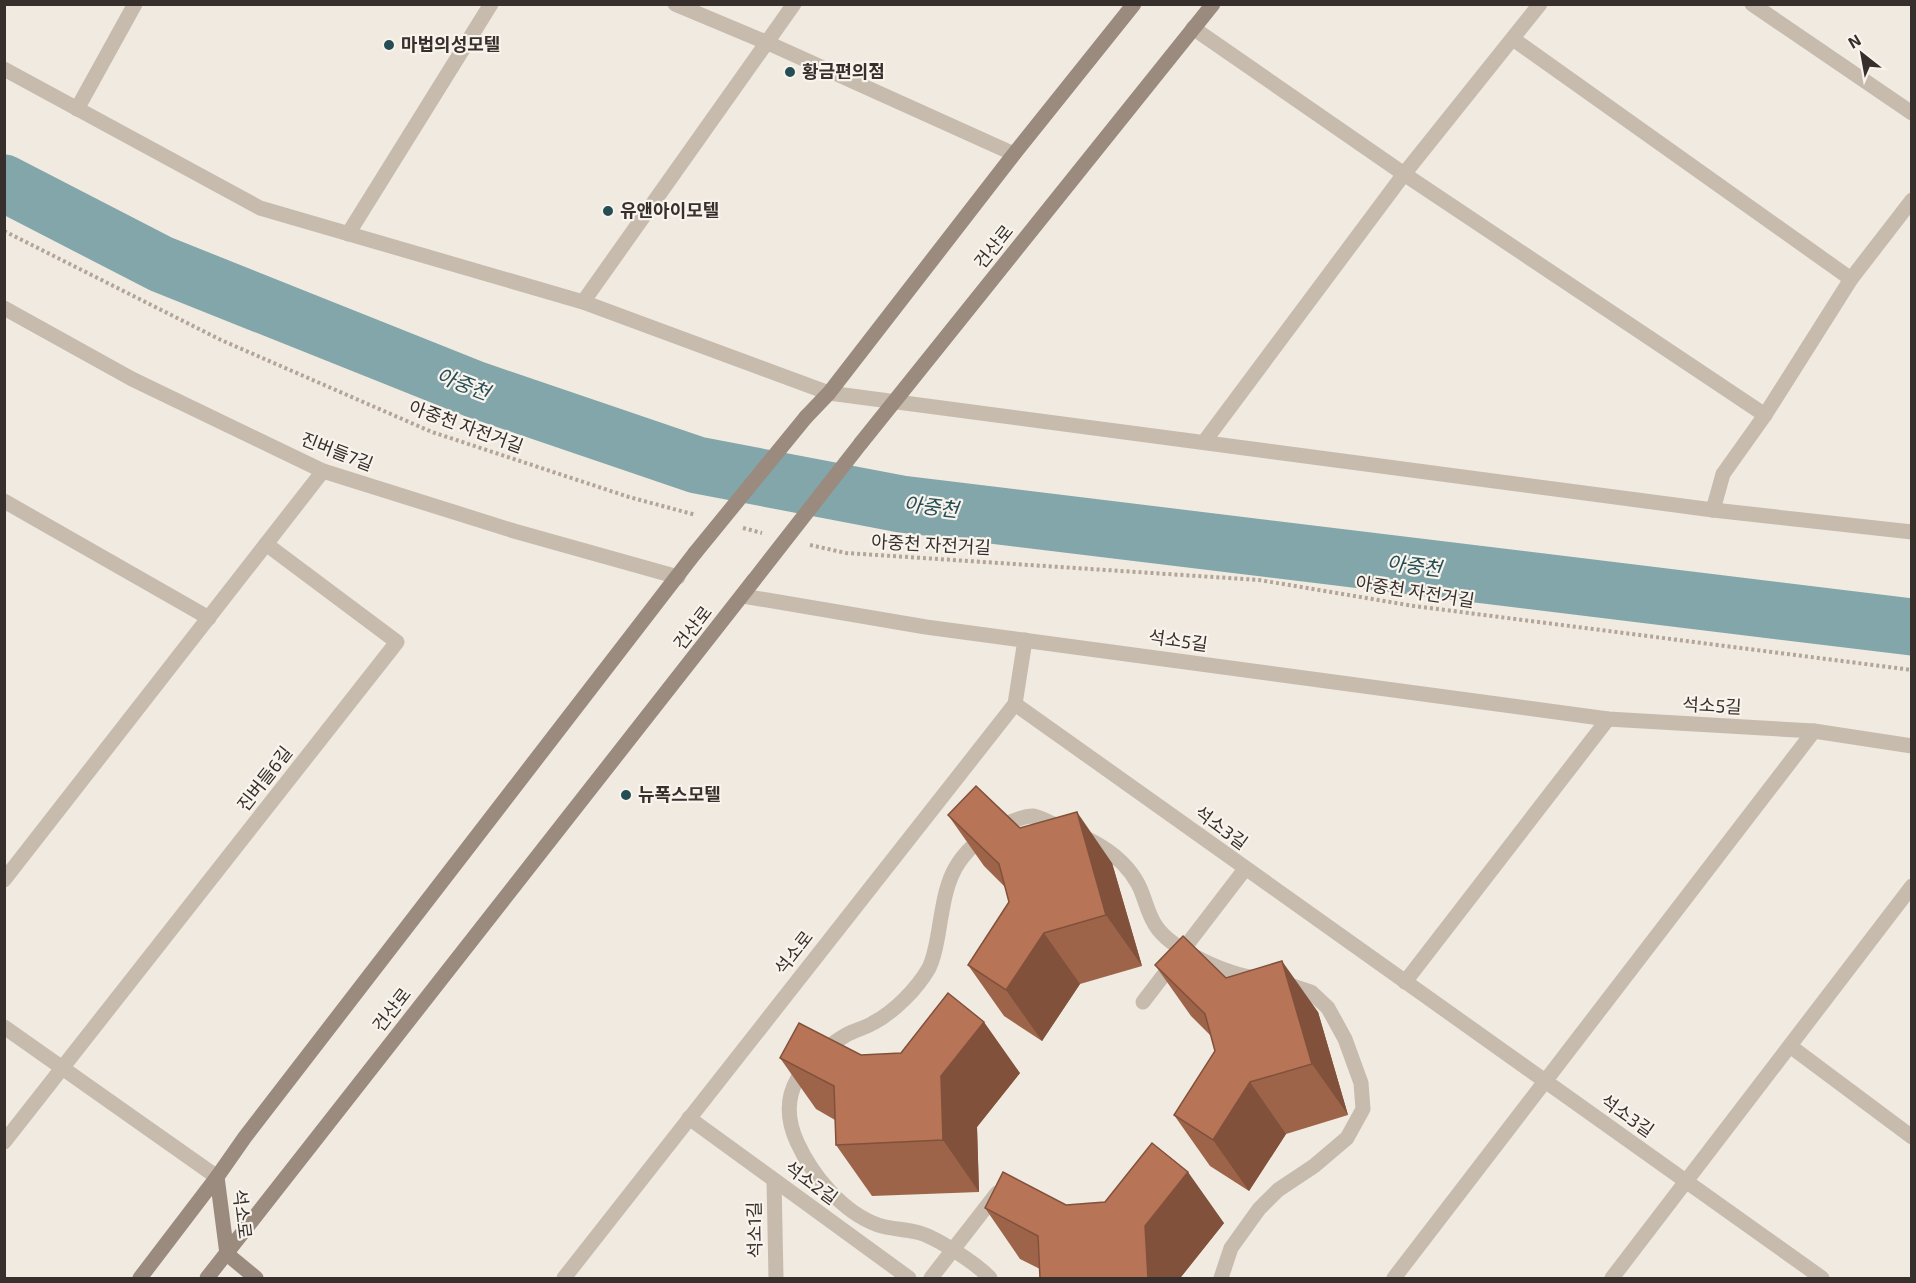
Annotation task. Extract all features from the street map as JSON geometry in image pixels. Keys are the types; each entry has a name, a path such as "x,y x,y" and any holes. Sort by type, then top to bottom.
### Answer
{"street":[{"path":"77,109 135,4"},
{"path":"348,234 491,4"},
{"path":"675,4 768,43 1014,154"},
{"path":"583,302 794,4"},
{"path":"140,1278 217,1177 244,1137 695,553 806,417 829,393 1014,154 1134,4"},
{"name":"건산로","path":"207,1278 861,443 1213,4"},
{"path":"1204,442 1404,174 1540,4"},
{"path":"1752,4 1911,113"},
{"path":"1193,28 1404,174 1765,415"},
{"path":"1513,39 1851,279"},
{"path":"4,69 260,208 583,302 829,393 1713,510 1911,532"},
{"path":"1713,510 1723,474 1765,415 1851,279 1911,200"},
{"name":"진버들7길","path":"4,308 132,379 323,471 514,531 678,577"},
{"path":"4,880 323,471"},
{"path":"4,501 208,618"},
{"name":"진버들6길","path":"4,1142 397,642 266,544"},
{"name":"석소5길","path":"743,596 926,627 1608,719 1814,731 1911,746"},
{"path":"1015,705 1024,640"},
{"name":"석소로","path":"564,1278 1015,705"},
{"name":"석소3길","path":"1015,705 1822,1278"},
{"path":"1405,982 1608,719"},
{"path":"1394,1278 1814,731"},
{"path":"990,1278 981,1268 953,1250 918,1232 897,1230 876,1224 856,1214 837,1198 816,1173 798,1143 789,1119 792,1089 809,1061 848,1034 874,1023 895,1008 929,967 947,885 959,861 975,843 1003,824 1034,816 1094,841 1118,858 1138,884 1147,910 1158,930 1183,950 1247,977 1276,980 1311,992 1328,1008 1345,1039 1361,1083 1363,1109 1347,1138 1314,1166 1278,1190 1259,1209 1231,1248 1221,1278"},
{"path":"1143,1002 1245,869"},
{"path":"1612,1278 1846,972 1906,906 1911,886"},
{"path":"4,1027 217,1177"},
{"path":"1790,1046 1911,1137"},
{"name":"석소2길","path":"689,1118 909,1278"},
{"name":"석소로","path":"217,1177 227,1254 256,1278"},
{"name":"석소1길","path":"774,1180 776,1278"},
{"path":"931,1278 1003,1185"}],"path":[{"name":"아중천 자전거길","path":"4,231 221,340 432,432 629,497 697,516"},
{"path":"732,525 766,534"},
{"name":"아중천 자전거길","path":"800,542 846,553 1259,580 1426,608 1911,670"}],"building":[{"path":"976,786 1020,828 1077,812 1106,915 1044,933 1006,990 968,965 1009,902 999,864 948,815"},
{"path":"1183,936 1226,978 1282,961 1312,1064 1250,1082 1213,1140 1174,1115 1215,1051 1205,1014 1155,965"},
{"path":"948,993 984,1022 941,1076 943,1140 836,1145 834,1086 780,1058 799,1023 861,1055 901,1053"},
{"path":"1152,1143 1188,1172 1145,1226 1148,1278 1040,1278 1038,1236 985,1208 1003,1172 1066,1205 1105,1202"}],"waterway":[{"name":"아중천","path":"4,183 161,264 474,389 697,465 901,504 1912,627"}],"place":[{"name":"마법의성모텔","path":"389,45"},
{"name":"황금편의점","path":"790,72"},
{"name":"유앤아이모텔","path":"608,211"},
{"name":"뉴폭스모텔","path":"626,795"}]}
